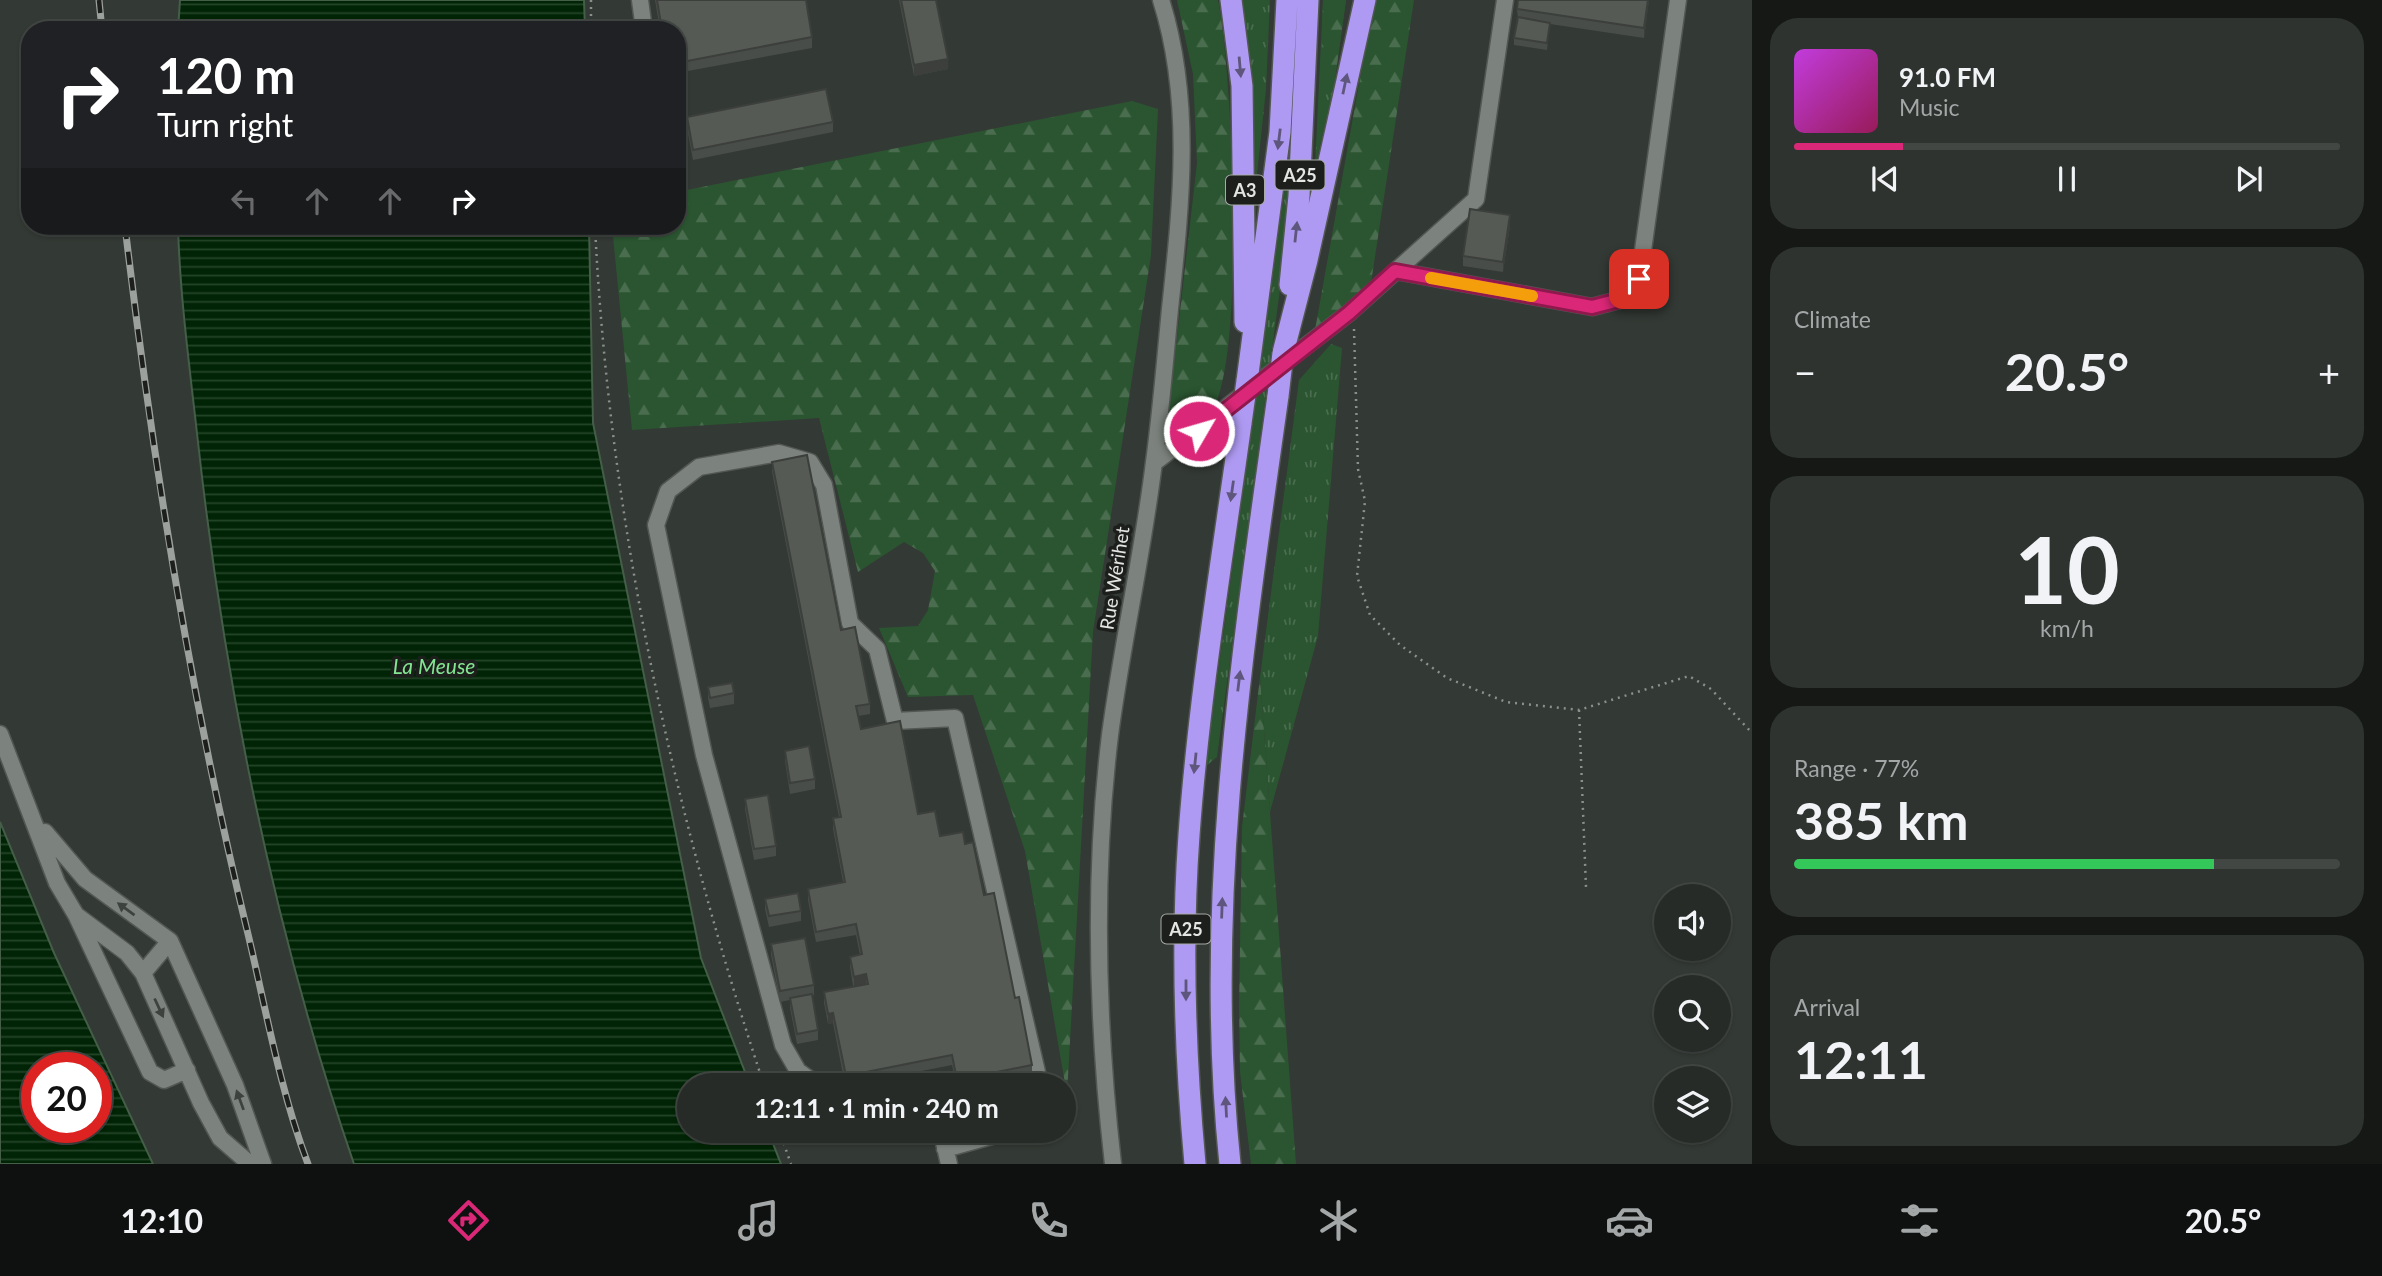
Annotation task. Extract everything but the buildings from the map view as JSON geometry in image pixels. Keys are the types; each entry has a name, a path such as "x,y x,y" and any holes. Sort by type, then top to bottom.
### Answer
{"highway":[{"name":"A3","path":"1231,0 1239,52 1243,109 1247,381"},
{"name":"A25","path":"1195,1164 1186,999 1188,837 1203,695 1280,132 1287,0"},
{"name":"A25","path":"1230,1164 1222,1025 1224,842 1236,709 1278,396 1299,196 1308,0"},
{"path":"1353,44 1355,0"},
{"path":"1283,351 1307,260 1353,44 1366,0"}],"street":[{"path":"640,0 643,21"},
{"name":"Rue Wérihet","path":"1113,1164 1101,1008 1100,890 1110,737 1154,463 1183,165 1178,82 1170,28 1161,0"},
{"path":"1154,463 1349,313 1476,199 1505,0"},
{"path":"1395,271 1592,307 1623,299 1639,279 1678,0"},
{"path":"801,1073 783,1045 705,755 656,524 668,491 699,467 779,453 810,462 824,485 850,623 877,649 895,722 955,718 1037,1073"},
{"path":"0,734 57,883 76,915 150,1072 164,1080 187,1070"},
{"path":"32,813 56,849 85,879 170,941 235,1085 263,1164"},
{"path":"76,915 127,953 143,973 220,1138 250,1164"},
{"path":"143,973 170,941"},
{"path":"947,1156 980,1143"}],"path":[{"path":"591,0 591,21"},
{"path":"595,235 598,299 626,537 670,757 731,984 760,1073"},
{"path":"1349,313 1355,335 1358,469 1365,501 1357,576 1370,615 1399,645 1447,678 1506,702 1579,710 1689,676 1711,690 1752,733"},
{"path":"1579,710 1586,887"},
{"path":"784,1143 791,1164"}],"green space":[{"path":"1177,0 1218,0 1228,85 1233,212 1233,277 1229,336 1222,382 1209,415 1181,432 1167,425 1197,163 1193,74"},
{"path":"1237,0 1270,0 1266,89 1253,212"},
{"path":"1323,0 1346,0 1334,86 1315,167"},
{"path":"1323,0 1346,0 1334,86 1321,74"},
{"path":"1374,0 1414,0 1371,283 1315,330"},
{"path":"1132,101 1158,109 1151,255 1093,632 1068,1073 1063,1073 1025,851 973,695 908,697 879,628 918,626 928,610 935,571 923,553 904,542 858,572 819,418 632,430 613,235 686,235 686,190"},
{"path":"1291,144 1281,282 1217,757 1205,767"},
{"path":"1331,344 1342,348 1318,636 1270,812 1260,677 1299,380"},
{"path":"1260,677 1296,1164 1251,1164 1240,1072 1242,827"}],"water":[{"path":"180,0 584,0 585,21 179,21"},
{"name":"La Meuse","path":"178,235 589,235 593,423 701,958 745,1073 677,1073 677,1143 773,1143 781,1164 354,1164 300,987 256,807 238,716 209,534 186,334"},
{"path":"0,822 54,953 100,1052 21,1052 21,1143 112,1143 112,1077 153,1164 0,1164"}],"railway":[{"path":"99,0 101,21"},
{"path":"126,235 161,493 191,670 227,846 274,1050 289,1108 308,1164"}],"slow traffic":[{"path":"1431,278 1532,296"}],"route":[{"path":"1199,431 1349,313 1395,271 1592,307 1623,299 1639,279"}]}
